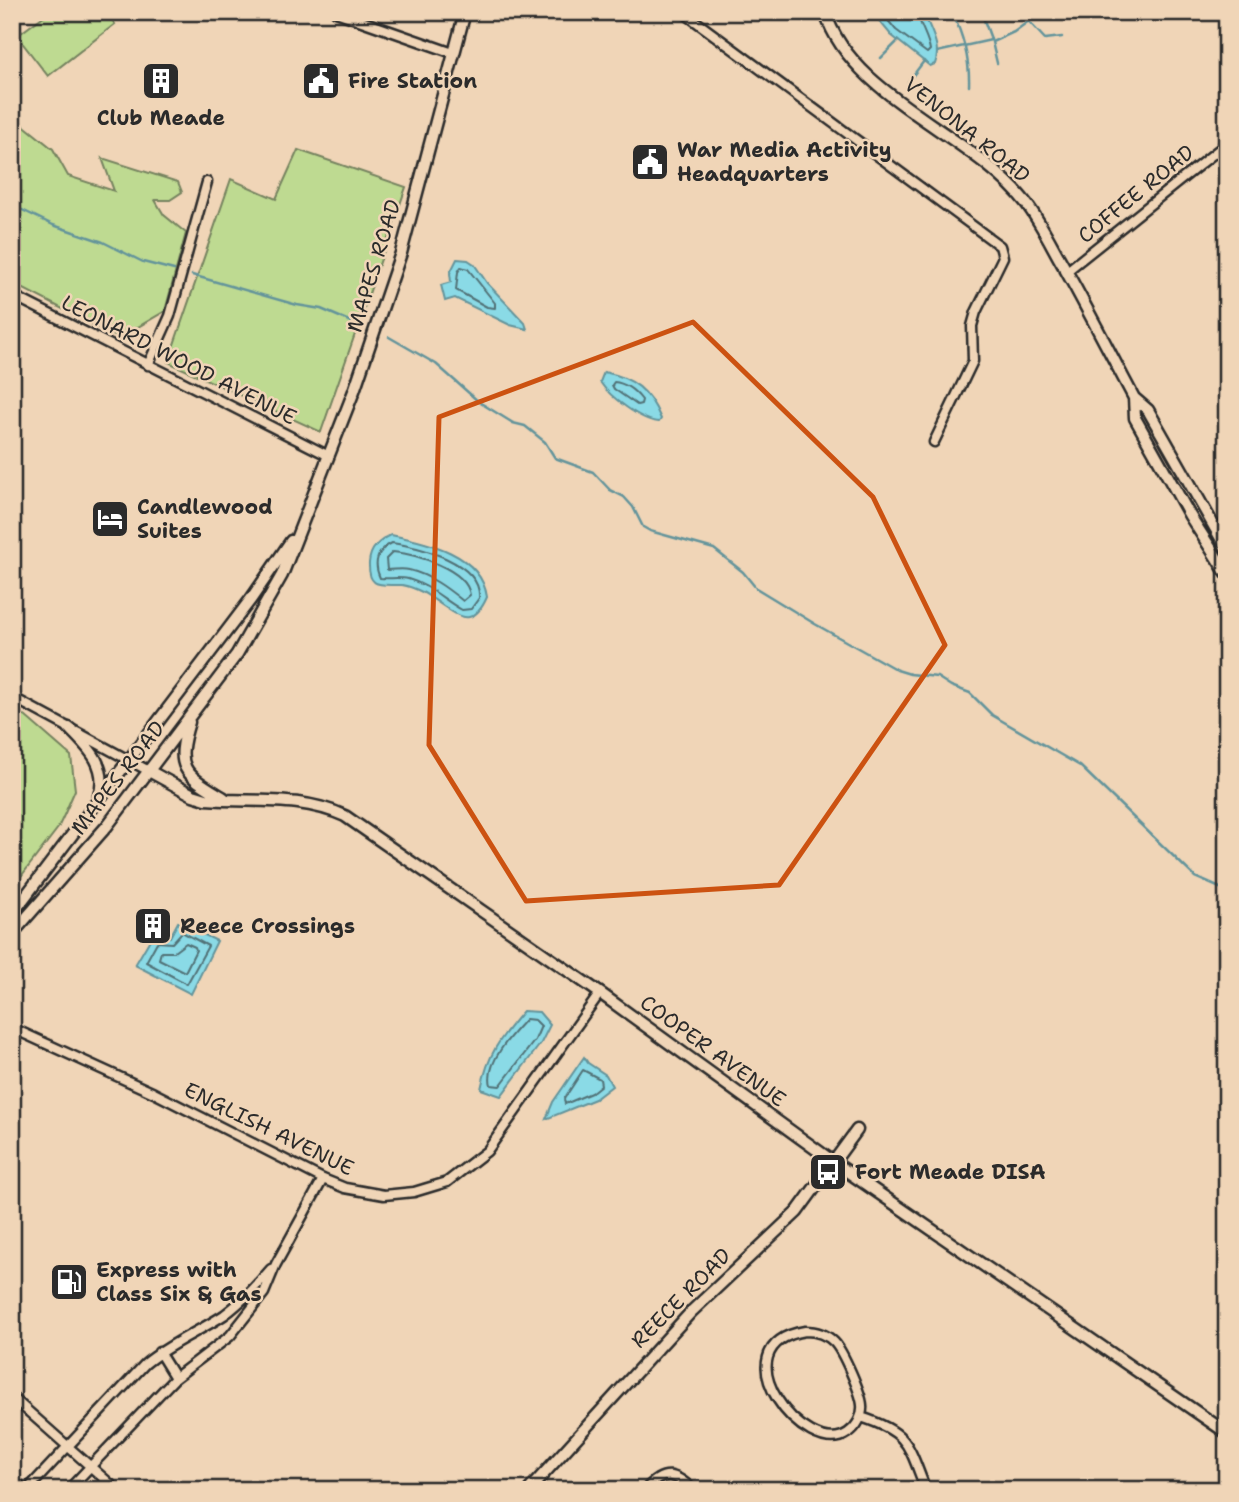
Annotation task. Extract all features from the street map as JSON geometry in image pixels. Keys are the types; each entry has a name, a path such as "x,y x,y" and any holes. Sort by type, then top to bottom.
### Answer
{"street":[{"path":"336,12 453,53"},
{"name":"MAPES ROAD","path":"12,934 107,826 237,654 282,575 354,391 401,253 465,12"},
{"path":"683,12 1000,246 1003,257 972,326 973,361 934,442"},
{"name":"VENONA ROAD","path":"825,12 850,57 880,86 1000,175 1026,202 1067,271 1134,398"},
{"name":"COFFEE ROAD","path":"1067,271 1227,143"},
{"path":"148,366 170,316 208,182"},
{"name":"LEONARD WOOD AVENUE","path":"12,295 329,456"},
{"path":"1134,398 1149,410 1227,549"},
{"path":"1134,398 1135,418 1183,505 1227,574"},
{"name":"MAPES ROAD","path":"12,914 251,599 302,526"},
{"path":"12,697 149,771"},
{"path":"190,716 182,751 184,766 191,778 227,800"},
{"path":"69,728 99,763 101,791 97,802"},
{"name":"COOPER AVENUE","path":"149,771 193,795 227,800 301,802 324,806 345,816 600,993 835,1163 1227,1433"},
{"name":"ENGLISH AVENUE","path":"12,1028 154,1093 323,1179 345,1188 384,1195 414,1192 447,1182 487,1151 600,993"},
{"name":"REECE ROAD","path":"529,1490 692,1311 797,1212 857,1130"},
{"path":"68,1490 176,1378 230,1336 264,1293 275,1264 323,1179"},
{"path":"12,1479 26,1490 145,1364 159,1352 225,1314 250,1292 275,1264"},
{"path":"225,1314 236,1328"},
{"path":"804,1331 821,1333 835,1342 846,1359 862,1404 861,1417 854,1429 844,1436 831,1438 820,1436 795,1419 768,1384 767,1362 775,1346 789,1335 804,1331"},
{"path":"159,1352 176,1378"},
{"path":"12,1397 117,1490"},
{"path":"861,1417 888,1427 904,1439 926,1490"},
{"path":"645,1490 656,1479 670,1475 679,1478 692,1490"}],"highlighted area":[{"path":"693,322 873,497 945,645 779,885 526,901 429,745 439,417"}],"green space":[{"path":"49,12 106,12 115,24 48,76 17,36"},
{"path":"12,116 53,149 68,176 114,191 102,158 178,182 182,192 170,200 155,200 164,215 186,233 165,311 119,338 12,283"},
{"path":"298,150 406,187 321,432 168,362 231,179 276,199"},
{"path":"12,709 25,716 71,756 75,790 58,828 12,888"}],"water":[{"path":"872,12 924,12 936,44 935,64 930,66 891,35"},
{"path":"457,259 468,260 474,264 487,283 525,323 527,329 510,325 455,298 445,301 441,285 451,282 450,273"},
{"path":"604,372 632,382 646,393 661,419 659,422 635,413 611,394 600,382"},
{"path":"391,535 436,546 463,560 475,570 483,582 487,597 480,609 472,616 464,617 415,589 374,582 369,572 371,553"},
{"path":"178,922 217,941 191,994 135,965 155,931 170,937"},
{"path":"523,1011 539,1012 550,1025 541,1043 501,1096 481,1089 496,1047"},
{"path":"584,1057 588,1063 606,1075 612,1086 595,1099 546,1119 553,1102"}],"waterway":[{"path":"925,16 931,12"},
{"path":"952,12 965,48 969,86"},
{"path":"981,12 991,39"},
{"path":"1020,12 1045,39 1062,37"},
{"path":"997,63 992,42 1014,32 1041,12"},
{"path":"937,52 991,40"},
{"path":"881,58 898,41"},
{"path":"908,82 924,61"},
{"path":"12,205 53,225 103,242 143,262 174,270"},
{"path":"192,275 297,305 321,309 363,327"},
{"path":"389,337 436,364 479,402 513,423 525,426 545,442 555,458 593,472 610,490 624,497 633,507 643,527 714,549 743,572 756,588 897,670 937,677 970,693 992,715 1080,766 1195,877 1227,891"}],"place":[{"name":"Club Meade","path":"161,81"},
{"name":"Fire Station","path":"321,81"},
{"name":"War Media Activity Headquarters","path":"650,162"},
{"name":"Candlewood Suites","path":"110,519"},
{"name":"Reece Crossings","path":"153,926"},
{"name":"Fort Meade DISA","path":"828,1172"},
{"name":"Express with Class Six & Gas","path":"69,1282"}]}
